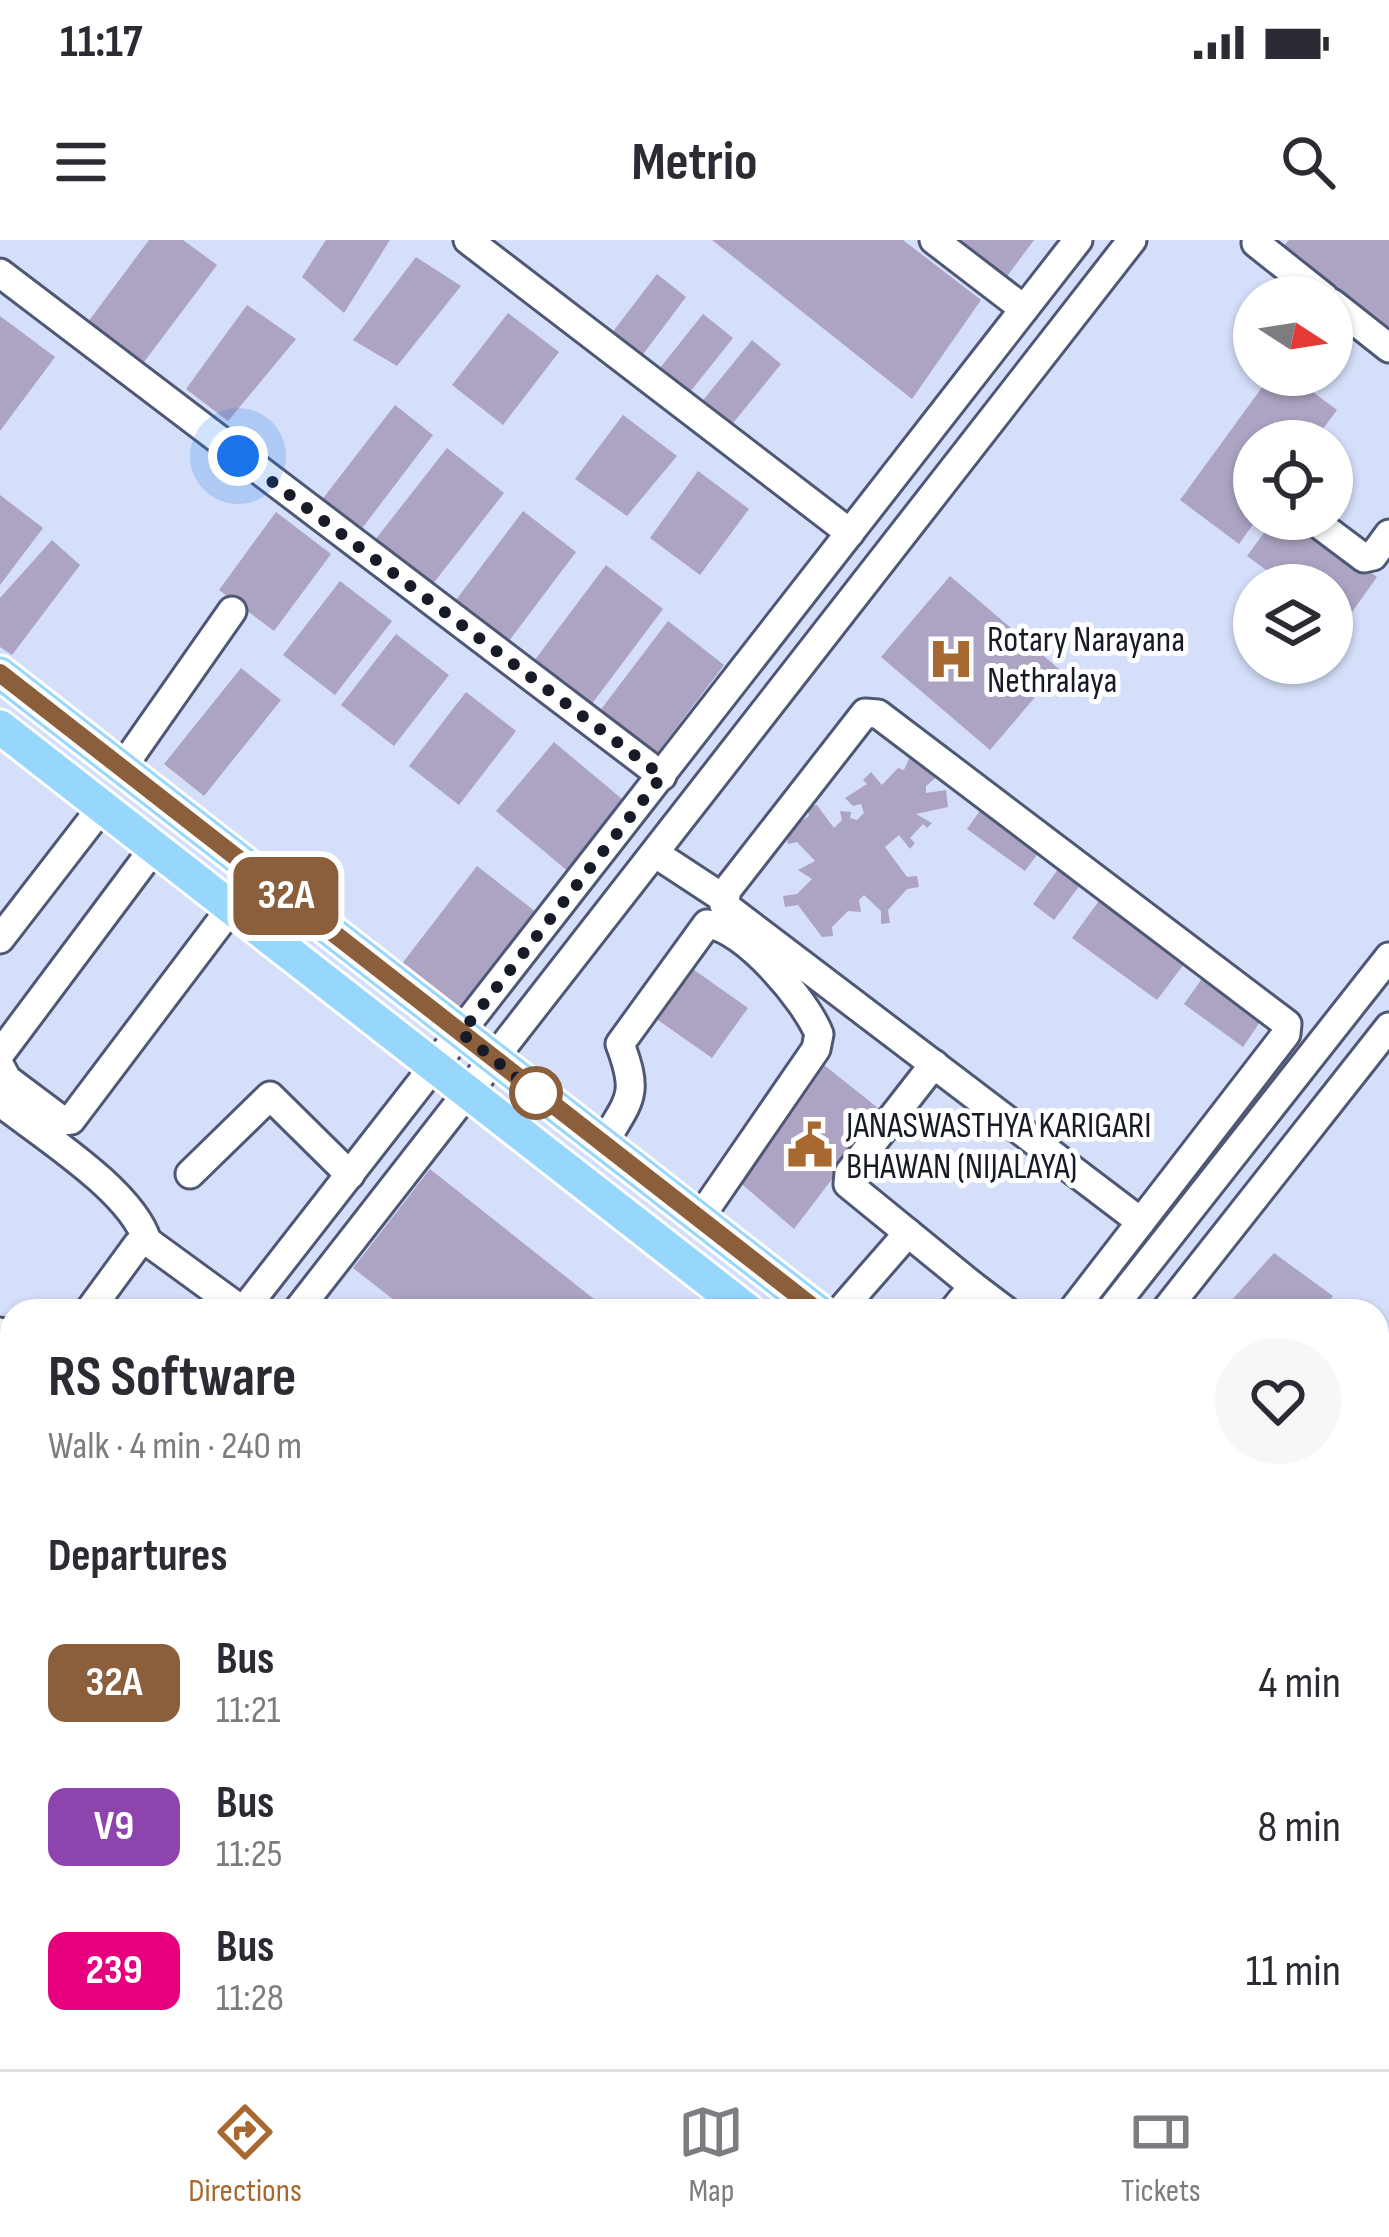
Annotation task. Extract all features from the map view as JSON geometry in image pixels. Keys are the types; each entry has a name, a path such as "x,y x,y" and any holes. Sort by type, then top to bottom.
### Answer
{"main road":[{"path":"0,673 802,1299"},
{"path":"0,728 733,1299"},
{"path":"69,781 94,746"}],"street":[{"path":"468,240 850,533"},
{"path":"934,240 1024,308"},
{"path":"252,1299 1078,240"},
{"path":"307,1299 1132,240"},
{"path":"1256,243 1298,276"},
{"path":"0,273 662,776"},
{"path":"1353,320 1389,348"},
{"path":"902,466 933,496"},
{"path":"1340,540 1364,558 1373,556 1389,534"},
{"path":"122,768 232,611"},
{"path":"723,898 871,712 1287,1024 1286,1034 1081,1299"},
{"path":"0,939 102,807"},
{"path":"0,1054 154,848"},
{"path":"656,854 723,898 724,904 1141,1222"},
{"path":"0,1066 7,1079 63,1121 70,1120 231,908"},
{"path":"602,1146 634,1091 633,1070 620,1044 707,924 721,925 780,976 819,1034 816,1049 699,1219"},
{"path":"1119,1299 1389,957"},
{"path":"1174,1299 1389,1027"},
{"path":"934,1064 848,1180 990,1299"},
{"path":"190,1174 270,1096 350,1174"},
{"path":"0,1102 87,1171 141,1222 147,1241 227,1299"},
{"path":"851,1299 908,1233"},
{"path":"98,1299 138,1244 147,1241"},
{"path":"963,1299 973,1286"}],"building":[{"path":"149,240 183,240 217,265 144,362 128,350 122,358 101,343 106,336 88,322"},
{"path":"326,240 390,240 344,313 302,277"},
{"path":"712,240 903,240 981,300 912,399"},
{"path":"955,240 1034,240 1005,279"},
{"path":"1289,240 1389,240 1389,342 1353,315 1353,276 1302,276 1275,256"},
{"path":"416,257 461,286 397,366 353,340"},
{"path":"657,274 686,297 638,361 608,338"},
{"path":"247,305 296,339 228,421 186,389"},
{"path":"508,313 559,352 503,425 452,385"},
{"path":"703,314 733,338 686,397 656,373"},
{"path":"0,316 55,357 0,431"},
{"path":"752,340 781,364 729,428 700,404"},
{"path":"1256,396 1318,396 1337,410 1330,420 1238,420"},
{"path":"395,405 433,435 360,531 321,501"},
{"path":"623,415 677,456 627,516 575,479"},
{"path":"1233,427 1233,540 1180,500"},
{"path":"447,448 504,493 432,585 375,540"},
{"path":"698,471 749,509 700,575 650,538"},
{"path":"0,495 43,528 0,585"},
{"path":"523,511 576,552 506,645 453,604"},
{"path":"276,512 331,554 274,631 219,590"},
{"path":"52,540 80,565 12,655 0,647 0,598"},
{"path":"1259,540 1327,540 1377,577 1353,611 1353,564 1258,564 1247,556"},
{"path":"606,565 663,609 591,705 534,661"},
{"path":"950,576 1059,669 990,750 881,657"},
{"path":"340,581 392,621 335,695 283,655"},
{"path":"668,621 724,665 655,756 599,712"},
{"path":"396,634 449,675 394,746 341,705"},
{"path":"241,668 281,700 204,796 164,764"},
{"path":"466,692 516,731 459,805 409,766"},
{"path":"554,742 634,809 576,878 496,811"},
{"path":"913,750 931,772 940,774 926,786 926,793 946,790 948,807 916,814 932,823 927,828 923,824 910,838 915,843 910,849 899,835 885,847 907,877 917,876 919,887 907,889 888,910 890,923 881,924 881,911 864,895 859,900 861,912 848,911 832,927 833,936 822,937 798,905 785,907 783,896 797,894 812,879 798,870 815,861 797,842 788,844 786,831 809,816 807,807 817,805 834,828 842,820 840,811 851,812 850,818 857,820 864,813 861,804 853,806 845,798 867,784 863,780 871,772 882,785 898,768 904,770"},
{"path":"984,805 1042,848 1025,871 967,829"},
{"path":"1061,865 1083,881 1054,920 1033,904"},
{"path":"477,866 545,919 469,1018 401,965"},
{"path":"1101,898 1187,960 1157,1000 1072,938"},
{"path":"690,967 748,1008 712,1058 655,1018"},
{"path":"1204,976 1262,1019 1243,1047 1184,1004"},
{"name":"JANASWASTHYA KARIGARI BHAWAN (NIJALAYA)","path":"824,1065 883,1112 794,1229 736,1179"},
{"path":"430,1169 594,1299 393,1299 353,1268"},
{"path":"1274,1253 1333,1296 1331,1299 1233,1299"}],"bus line":[{"name":"32A","path":"0,673 802,1299"}],"place":[{"name":"Rotary Narayana Nethralaya","path":"951,659"},
{"name":"JANASWASTHYA KARIGARI BHAWAN (NIJALAYA)","path":"810,1145"}],"route":[{"path":"238,456 662,776 461,1033 536,1093"}]}
